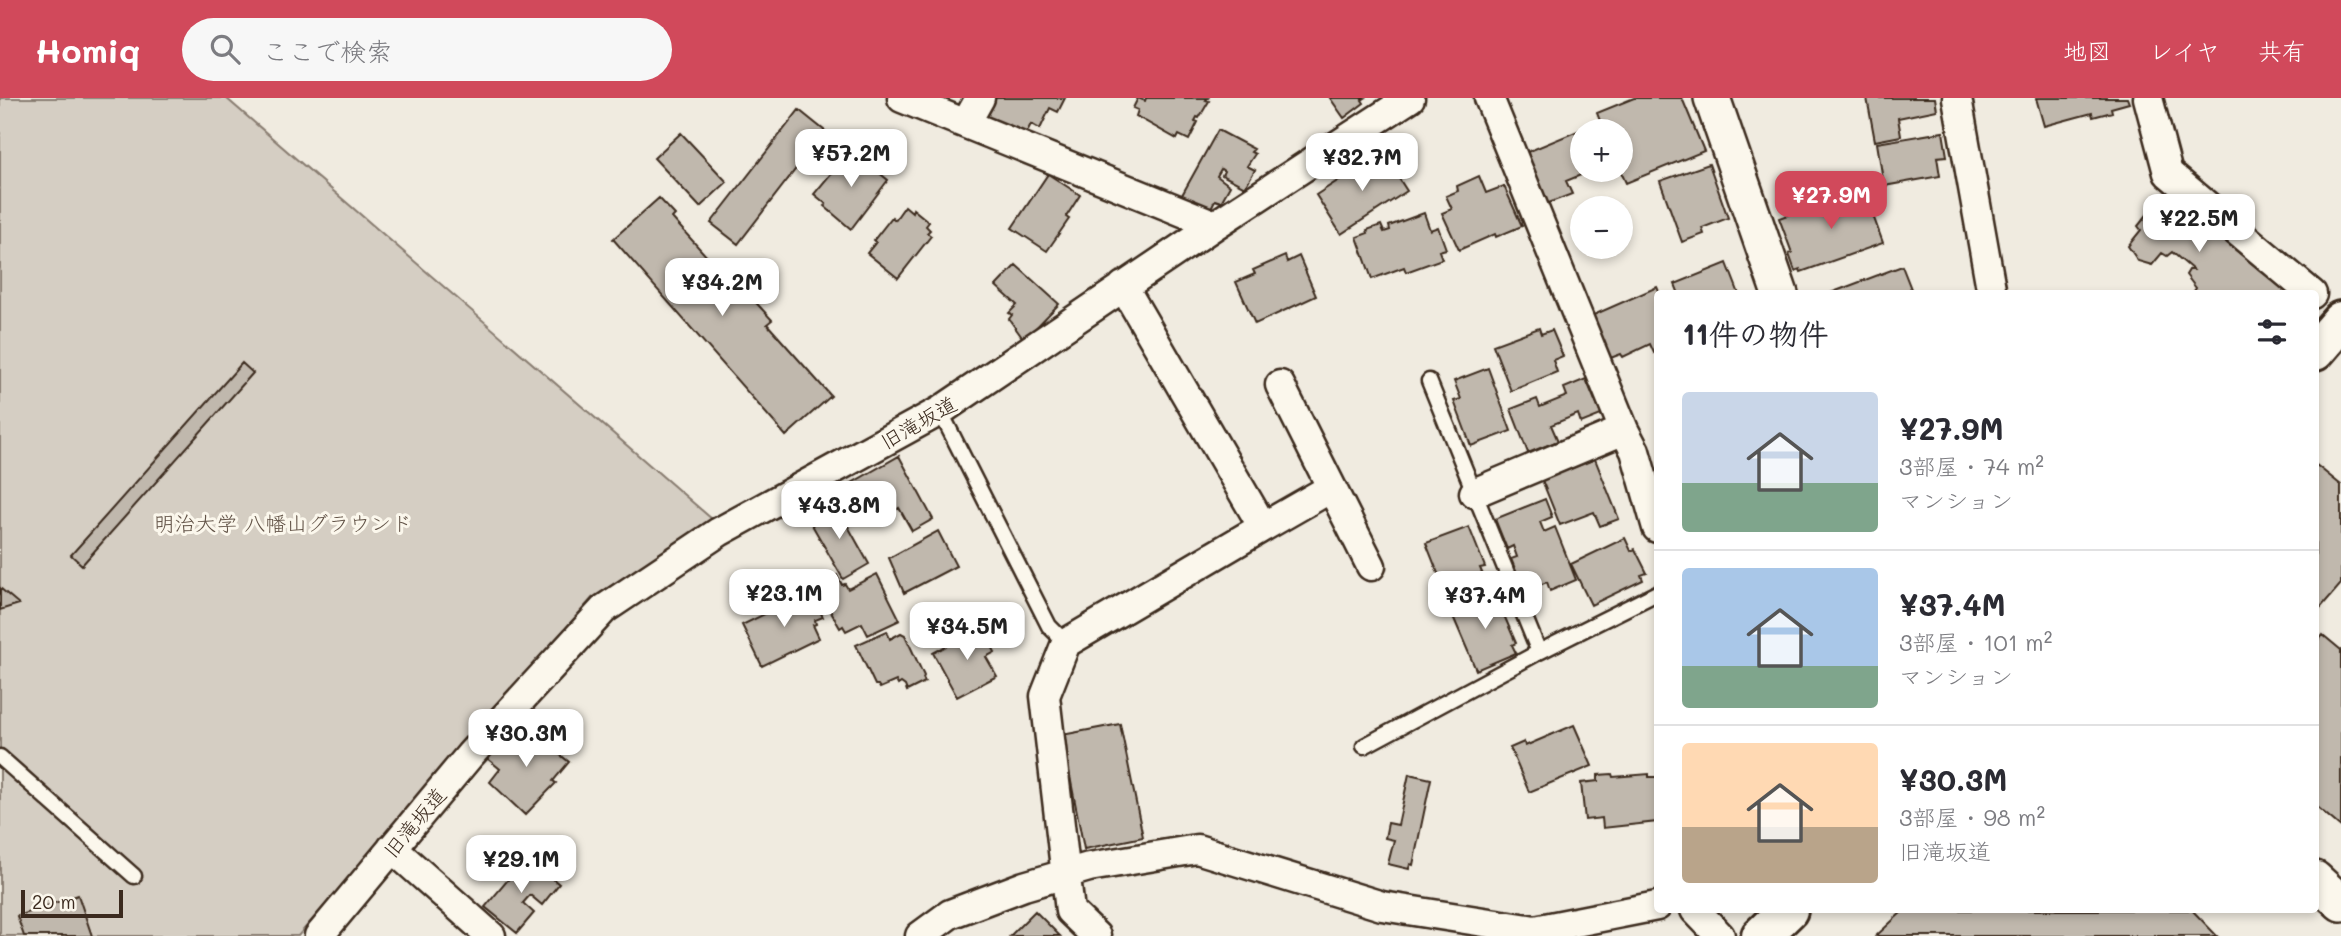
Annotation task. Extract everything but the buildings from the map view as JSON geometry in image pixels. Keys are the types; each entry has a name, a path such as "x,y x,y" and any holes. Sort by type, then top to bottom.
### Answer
{"main road":[{"path":"2319,346 2341,320"},
{"path":"1761,936 1785,913"}],"street":[{"path":"902,98 1215,225"},
{"path":"967,123 980,98"},
{"name":"旧滝坂道","path":"319,936 470,755 604,609 719,532 940,411 1052,338 1123,286 1410,98"},
{"path":"1489,98 1639,442 1654,514"},
{"path":"1712,98 1779,290"},
{"path":"1957,98 1991,290"},
{"path":"2148,98 2168,173 2308,290"},
{"path":"1123,286 1262,527"},
{"path":"2319,300 2341,320"},
{"path":"1280,385 1371,566"},
{"path":"1474,493 1639,442"},
{"path":"1096,936 1070,911 1045,696 1066,643 1331,488"},
{"path":"392,848 491,936"},
{"path":"920,936 950,914 1065,874 1089,867 1197,849 1382,906 1535,930 1654,907"},
{"path":"2319,883 2341,903"},
{"path":"1698,913 1720,936"}],"lane":[{"path":"1429,381 1539,652"},
{"path":"940,411 1049,626 1066,643"},
{"path":"1364,746 1539,652 1654,594"},
{"path":"0,757 134,876"}],"green space":[{"name":"明治大学 八幡山グラウンド","path":"0,98 226,98 713,520 592,598 298,936 0,936"}]}
